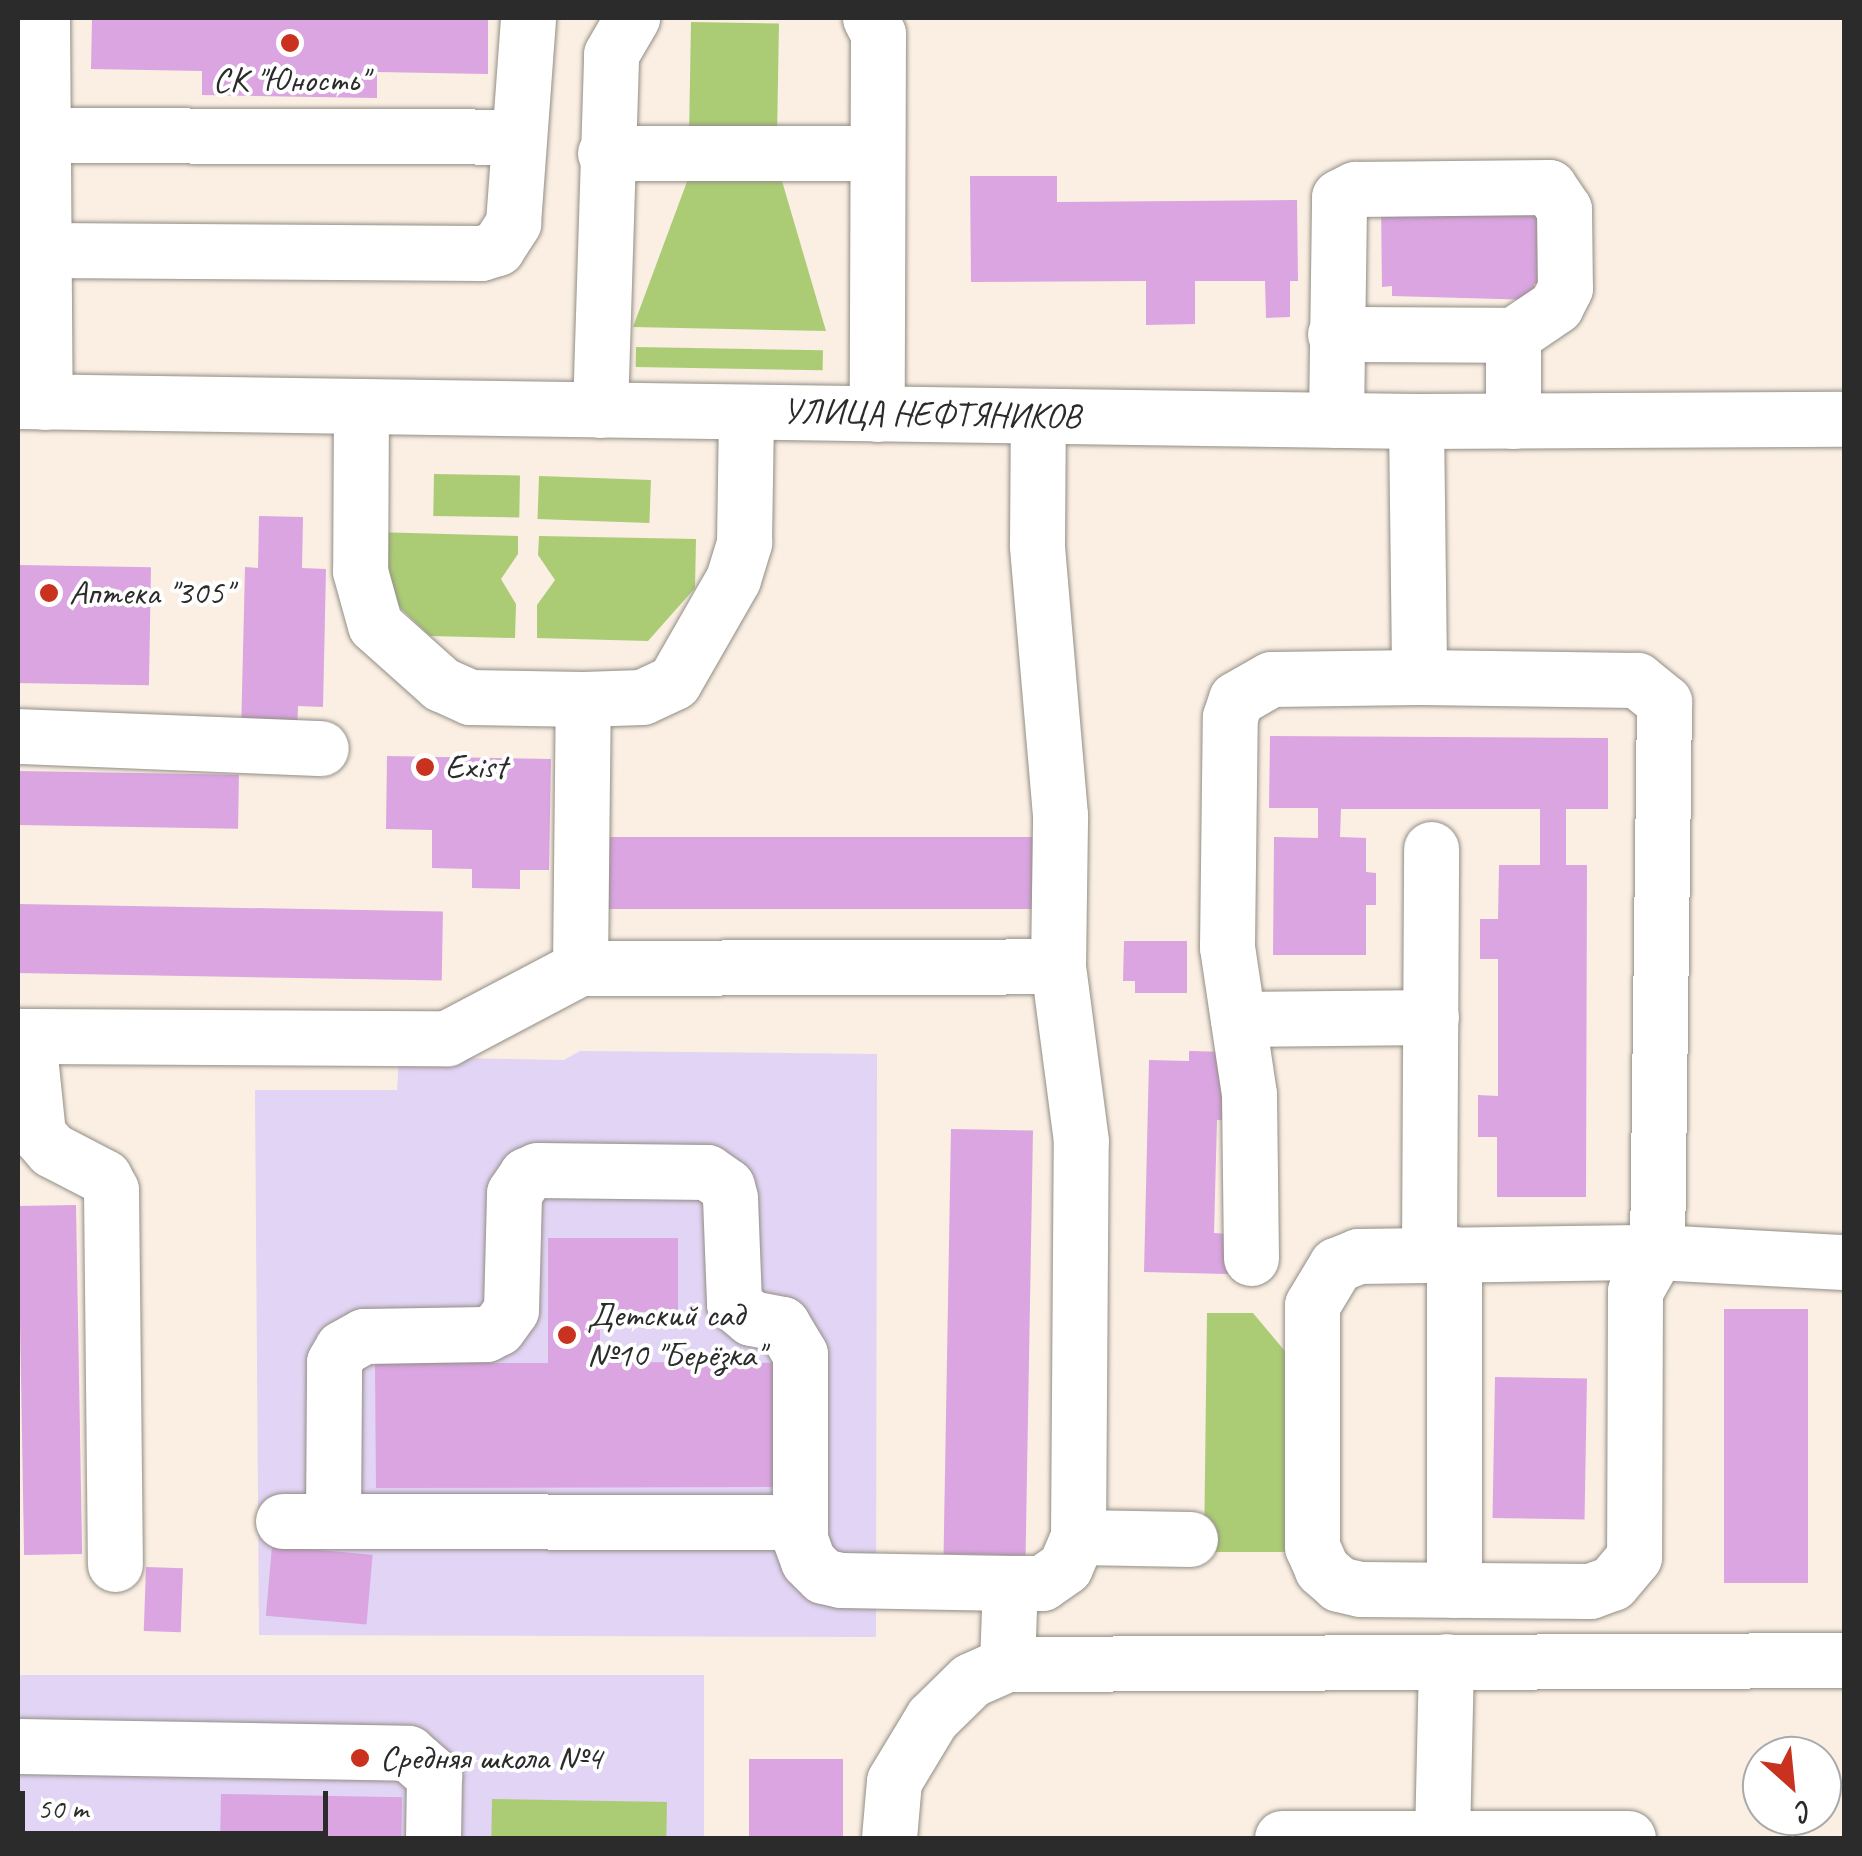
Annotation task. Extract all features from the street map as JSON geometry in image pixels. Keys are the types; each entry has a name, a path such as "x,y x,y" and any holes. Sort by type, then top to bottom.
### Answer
{"street":[{"path":"32,402 36,232 44,135 42,18"},
{"path":"36,232 481,253 510,235 516,137 526,87 528,18"},
{"path":"600,410 611,54 632,18"},
{"path":"870,18 878,34 876,414"},
{"path":"44,135 516,137"},
{"path":"605,154 877,153"},
{"path":"1335,334 1514,335 1556,306 1565,288 1564,208 1550,187 1347,192 1334,207 1335,334 1336,420"},
{"path":"1512,421 1514,335"},
{"name":"УЛИЦА НЕФТЯНИКОВ","path":"32,402 1416,421 1844,420"},
{"path":"361,407 360,571 375,626 441,684 470,697 583,699 642,697 674,682 723,596 744,542 746,412"},
{"path":"800,1522 308,1521 334,1362 342,1348 364,1336 486,1334 498,1328 511,1310 514,1193 537,1170 708,1172 727,1186 734,1304 751,1318 782,1324 800,1354 800,1522 808,1562 824,1576 1010,1583 1042,1583 1065,1567 1078,1538 1080,1141 1058,966 1060,815 1037,546 1038,416"},
{"path":"1416,421 1418,677"},
{"path":"1252,1258 1250,1094 1227,947 1230,717 1236,699 1271,679 1418,677 1637,680 1664,702 1657,1252 1634,1291 1634,1557 1626,1571 1590,1591 1454,1590 1339,1584 1312,1547 1312,1304 1320,1282 1336,1265 1358,1256 1657,1252 1844,1262"},
{"path":"580,968 583,699"},
{"path":"18,736 322,748"},
{"path":"1431,849 1430,1017 1454,1590"},
{"path":"115,1564 111,1190 104,1177 52,1150 38,1134 23,1037 447,1038 580,968 1058,966"},
{"path":"1238,1019 1430,1017"},
{"path":"1078,1538 1190,1539"},
{"path":"1007,1664 1010,1583"},
{"path":"1442,1838 1446,1660"},
{"path":"889,1838 894,1781 932,1718 971,1680 1007,1664 1844,1660"},
{"path":"18,1746 408,1753 434,1776 433,1838"},
{"path":"1282,1838 1628,1838"}],"shaded area":[{"name":"Детский сад №10 \"Берёзка\"","path":"580,1051 877,1054 876,1637 259,1635 255,1090 397,1090 399,1057 564,1060"},
{"name":"Средняя школа №4","path":"18,1675 704,1675 704,1838 18,1838"}],"green space":[{"path":"691,22 779,24 777,133 689,131"},
{"path":"688,179 782,181 826,331 633,327"},
{"path":"636,347 823,350 823,370 636,367"},
{"path":"434,474 520,476 519,517 433,516"},
{"path":"539,476 651,480 649,523 537,519"},
{"path":"373,532 518,536 518,554 501,579 516,604 515,638 430,636 372,581"},
{"path":"539,536 696,539 695,588 648,641 537,638 537,605 555,580 538,555"},
{"path":"1207,1313 1253,1313 1289,1356 1287,1552 1204,1552"},
{"path":"492,1799 667,1802 666,1838 491,1838"}],"building":[{"name":"СК \"Юность\"","path":"92,18 488,18 488,74 377,72 377,98 202,95 202,71 91,69"},
{"path":"970,176 1057,176 1057,202 1297,200 1298,281 1290,281 1290,317 1266,318 1265,281 1195,281 1195,324 1146,325 1146,281 971,282"},
{"path":"1546,202 1547,285 1534,284 1535,300 1392,296 1392,286 1382,287 1381,204"},
{"path":"259,516 303,517 302,568 326,569 323,707 298,706 297,735 241,734 245,567 258,568"},
{"path":"18,565 151,567 149,685 18,683"},
{"path":"1270,736 1608,738 1608,809 1566,809 1566,865 1587,865 1586,1197 1497,1197 1497,1137 1478,1137 1478,1095 1498,1096 1498,959 1480,959 1480,919 1498,919 1499,865 1540,865 1540,809 1341,809 1340,837 1366,838 1366,872 1376,873 1376,905 1366,905 1366,955 1273,955 1274,837 1318,838 1318,808 1269,808"},
{"path":"387,756 551,759 549,870 520,870 520,889 472,888 472,869 432,868 432,830 386,829"},
{"path":"18,771 239,775 238,829 18,825"},
{"path":"603,837 1035,837 1035,909 603,909"},
{"path":"18,904 443,911 442,980 18,973"},
{"path":"1124,941 1187,941 1187,993 1135,993 1135,981 1123,981"},
{"path":"1189,1051 1231,1052 1229,1120 1217,1120 1214,1233 1229,1234 1228,1274 1144,1272 1149,1060 1189,1061"},
{"path":"951,1129 1033,1130 1026,1555 944,1554"},
{"path":"76,1205 82,1554 24,1555 18,1206"},
{"path":"548,1238 678,1238 678,1312 600,1312 600,1362 788,1363 788,1487 376,1488 375,1363 548,1363"},
{"path":"1724,1309 1808,1309 1808,1583 1724,1583"},
{"path":"1495,1377 1587,1379 1585,1520 1493,1518"},
{"path":"272,1546 373,1555 367,1625 266,1616"},
{"path":"146,1567 183,1568 181,1632 144,1631"},
{"path":"749,1759 843,1759 843,1838 749,1838"},
{"path":"221,1794 402,1797 401,1838 220,1838"}],"place":[{"name":"СК \"Юность\"","path":"290,43"},
{"name":"Аптека \"305\"","path":"49,593"},
{"name":"Exist","path":"425,767"},
{"name":"Детский сад №10 \"Берёзка\"","path":"567,1335"},
{"name":"Средняя школа №4","path":"360,1758"}]}
